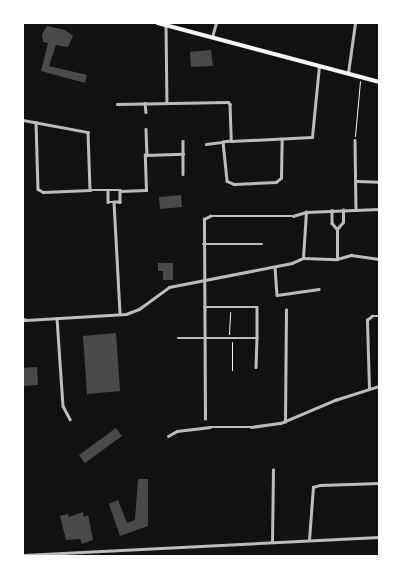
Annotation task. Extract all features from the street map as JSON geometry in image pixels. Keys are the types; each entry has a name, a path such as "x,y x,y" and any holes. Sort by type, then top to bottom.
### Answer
{"main road":[{"path":"158,23 379,82"}],"street":[{"path":"212,37 216,23"},
{"path":"348,73 355,23"},
{"path":"166,25 168,102"},
{"path":"206,144 231,141 312,138 319,66"},
{"path":"117,104 229,102 231,141"},
{"path":"145,103 146,112"},
{"path":"23,120 88,132 90,190"},
{"path":"36,122 38,189 43,192 146,190 146,129"},
{"path":"223,142 228,181 234,184 276,182 281,178 282,139"},
{"path":"355,140 354,174 356,181 356,210"},
{"path":"183,141 183,174"},
{"path":"147,155 183,154"},
{"path":"356,181 379,182"},
{"path":"108,190 108,202 120,202 120,191"},
{"path":"114,202 120,314"},
{"path":"205,419 204,219 210,216 294,216 306,212 379,209"},
{"path":"332,210 332,223 337,229"},
{"path":"336,259 337,229 343,222 343,210"},
{"path":"303,258 306,212"},
{"path":"203,244 262,244"},
{"path":"24,320 120,314 139,310 169,287 275,267 303,258 336,259 351,255 379,259"},
{"path":"275,267 277,295 320,289"},
{"path":"204,307 257,307 256,367"},
{"path":"285,422 286,310"},
{"path":"369,389 367,320 372,316 379,316"},
{"path":"57,318 63,406 70,419"},
{"path":"178,338 257,338"},
{"path":"168,436 177,431 210,427 251,428 285,422 335,400 379,386"},
{"path":"272,541 273,470"},
{"path":"309,540 313,487 320,485 379,483"},
{"path":"23,555 272,541 379,537"}],"path":[{"path":"355,140 361,77"},
{"path":"230,307 232,370"}],"building":[{"path":"47,26 65,30 73,36 68,47 56,45 49,66 87,75 85,83 41,71 48,43 43,42 42,34"},
{"path":"211,50 213,66 191,67 190,52"},
{"path":"181,195 182,207 160,209 159,197"},
{"path":"158,263 173,263 173,280 163,280 163,271 158,271"},
{"path":"116,333 120,391 87,394 83,336"},
{"path":"37,367 38,385 23,386 23,368"},
{"path":"116,428 122,436 85,463 79,455"},
{"path":"138,479 148,479 148,526 120,536 109,504 118,500 127,523 135,520"},
{"path":"83,512 84,517 88,515 93,540 82,544 80,539 66,540 60,516 68,514 69,517"}]}
